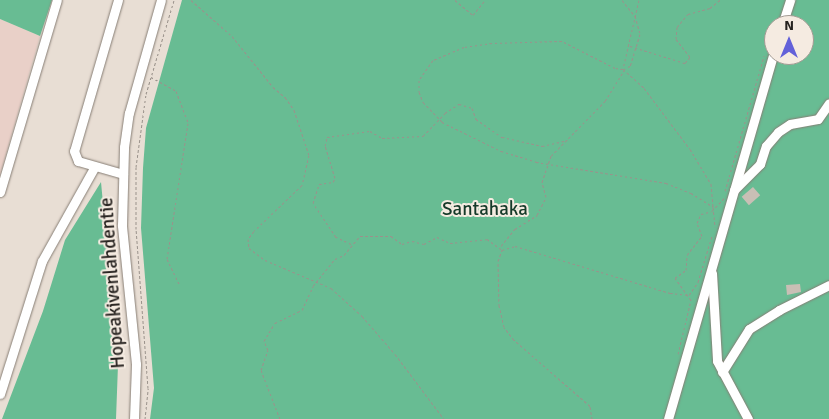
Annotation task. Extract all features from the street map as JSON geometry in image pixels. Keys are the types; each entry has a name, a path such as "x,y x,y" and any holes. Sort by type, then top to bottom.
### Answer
{"street":[{"path":"0,192 57,0"},
{"path":"118,0 74,151 78,161 94,168 123,174"},
{"name":"Hopeakivenlahdentie","path":"134,419 136,364 122,225 123,174 129,113 161,0"},
{"path":"785,15 790,0"},
{"path":"668,419 770,65"},
{"path":"748,419 722,372 714,344 712,271 735,189 760,164 766,146 778,132 790,124 818,119 829,103"},
{"path":"0,394 42,261 94,168"},
{"path":"722,372 749,329 779,310 829,285"}],"path":[{"path":"145,419 148,388 138,266 136,176 140,126 151,77 174,0"},
{"path":"191,0 244,49 273,87 285,98 294,110 309,155 302,185 254,231 248,239 249,248 287,271 320,281 362,316 424,389 444,419"},
{"path":"455,0 473,15 485,0"},
{"path":"622,0 634,16 640,34 630,66 624,69 615,68 555,40 464,47 433,60 419,80 422,102 438,119 501,151 548,163 666,182 691,193 713,208"},
{"path":"501,246 514,229 537,215 546,197 542,182 551,156 605,101 624,74 634,16 639,0"},
{"path":"630,45 685,63 690,57 676,39 677,27 688,14 710,8 720,0"},
{"path":"677,360 691,300 676,278 686,270 687,255 702,236 697,223 701,214 713,208 724,198 764,63"},
{"path":"624,69 644,88 690,149 711,184 715,229 698,282 689,295"},
{"path":"151,77 176,91 188,123 167,259 180,284"},
{"path":"351,244 336,237 313,203 318,184 333,182 335,178 325,146 327,137 370,131 382,138 422,136 438,119 460,104 472,108 476,119 502,137 542,146 567,140"},
{"path":"280,419 262,370 268,350 264,341 274,323 302,310 320,281 360,236 391,236 402,244 412,241 424,244 437,237 450,242 487,239 501,246 502,250 498,261 498,306 504,326 514,340 590,406 592,419"},
{"path":"502,250 515,246 670,293 689,295"}],"shaded area":[{"path":"0,19 40,36 0,175"}],"green space":[{"path":"0,0 52,0 40,36 0,19"},
{"name":"Santahaka","path":"182,0 829,0 829,419 150,419 154,388 141,228 146,128"},
{"path":"101,182 118,365 116,419 2,419 43,311 65,240"}],"building":[{"path":"753,187 760,195 749,205 742,197"},
{"path":"800,284 801,292 787,295 786,285"}]}
